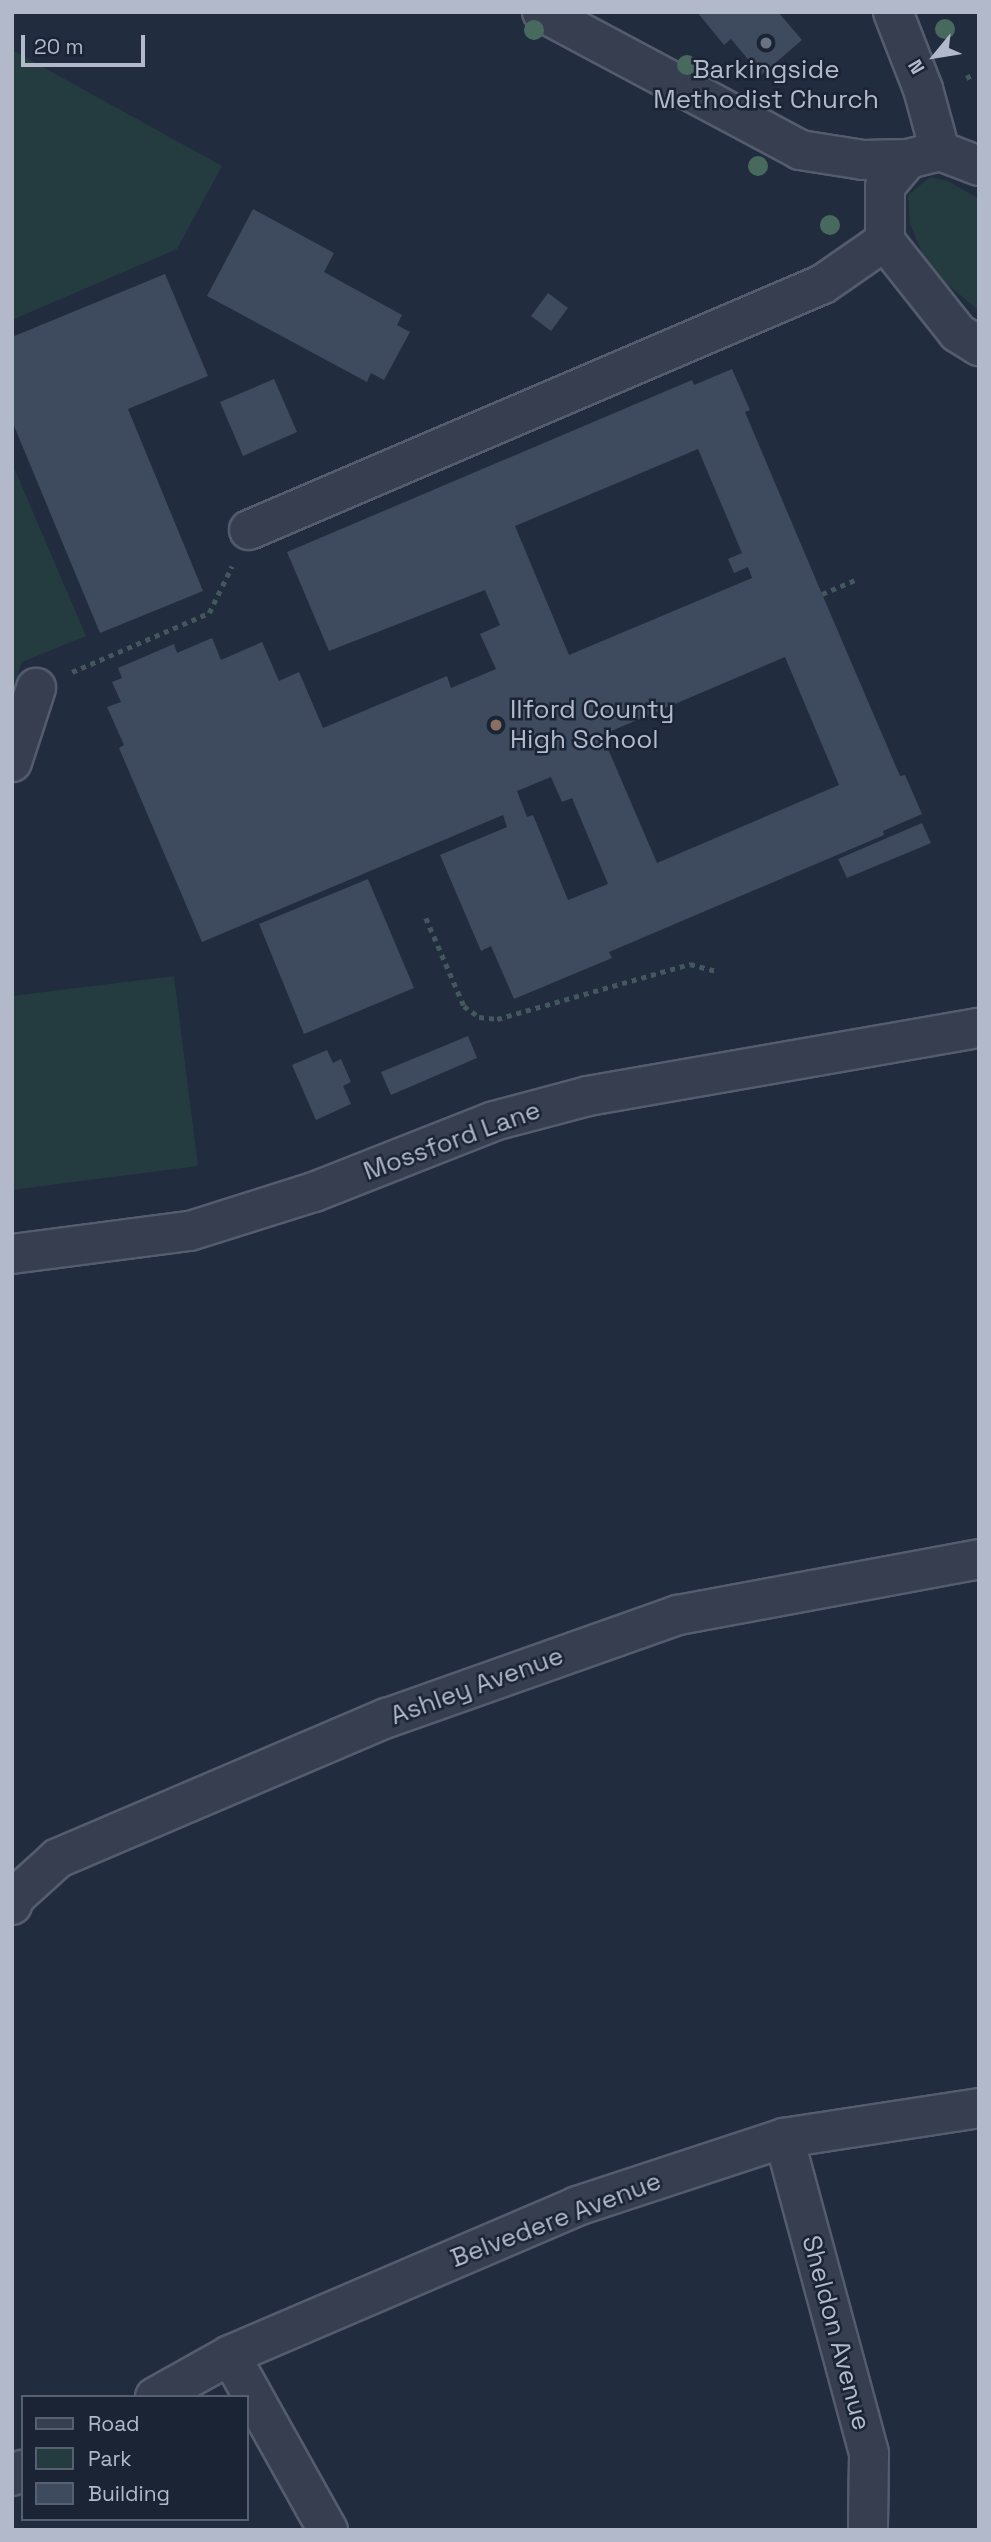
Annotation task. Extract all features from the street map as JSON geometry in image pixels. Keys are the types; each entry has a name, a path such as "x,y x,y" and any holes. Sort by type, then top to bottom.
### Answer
{"street":[{"path":"542,12 800,150 832,158 924,155 979,166"},
{"path":"892,12 923,89 924,155"},
{"path":"924,155 885,186 882,208 885,241 958,333 979,346"},
{"path":"249,530 823,284 885,241"},
{"path":"12,762 36,688"},
{"name":"Mossford Lane","path":"12,1254 190,1231 314,1192 494,1121 588,1096 979,1028"},
{"name":"Ashley Avenue","path":"12,1905 15,1897 58,1858 387,1718 678,1615 979,1559"},
{"name":"Belvedere Avenue","path":"159,2395 230,2355 577,2206 784,2138 979,2108"},
{"name":"Sheldon Avenue","path":"784,2138 869,2454 868,2530"},
{"path":"230,2355 328,2530"}],"path":[{"path":"966,78 972,75"},
{"path":"36,688 209,612 249,530"},
{"path":"822,594 858,579"},
{"path":"426,918 464,1006 479,1017 497,1019 690,964 717,971"}],"green space":[{"path":"12,50 222,166 177,249 12,320"},
{"path":"930,177 948,181 979,199 979,311 947,284 923,255 910,224 908,195"},
{"path":"12,463 86,636 22,662 12,692"},
{"path":"174,976 198,1166 12,1190 12,996"}],"building":[{"name":"Barkingside Methodist Church","path":"697,12 778,12 802,40 761,75 731,39 724,45"},
{"path":"253,209 334,253 324,272 402,315 397,325 410,332 384,380 371,373 367,382 207,296"},
{"path":"165,274 208,376 128,409 203,591 100,633 12,421 12,337"},
{"path":"548,293 568,308 551,331 531,316"},
{"path":"732,369 750,410 745,412 822,594 900,776 905,775 922,814 883,831 884,835 609,952 612,958 514,999 491,946 481,951 440,855 507,827 503,815 202,942 119,748 124,745 107,707 121,702 112,682 122,678 118,668 174,644 177,653 212,638 221,660 262,642 279,681 299,672 323,728 447,676 451,688 496,669 480,634 500,625 485,590 329,651 287,552 692,380 694,385","holes":["698,449 742,553 728,559 734,573 748,567 752,578 569,655 515,526","785,657 839,785 657,863 602,735","551,777 562,802 572,798 608,884 568,900 533,815 527,817 517,791"]},
{"path":"274,379 297,432 243,456 220,402"},
{"path":"922,823 931,843 847,878 838,859"},
{"path":"368,879 414,988 304,1034 259,924"},
{"path":"468,1036 477,1058 391,1095 381,1072"},
{"path":"327,1050 333,1063 341,1059 351,1082 343,1086 351,1104 316,1120 292,1065"}],"place":[{"name":"Barkingside Methodist Church","path":"766,43"},
{"name":"Ilford County High School","path":"496,725"}]}
